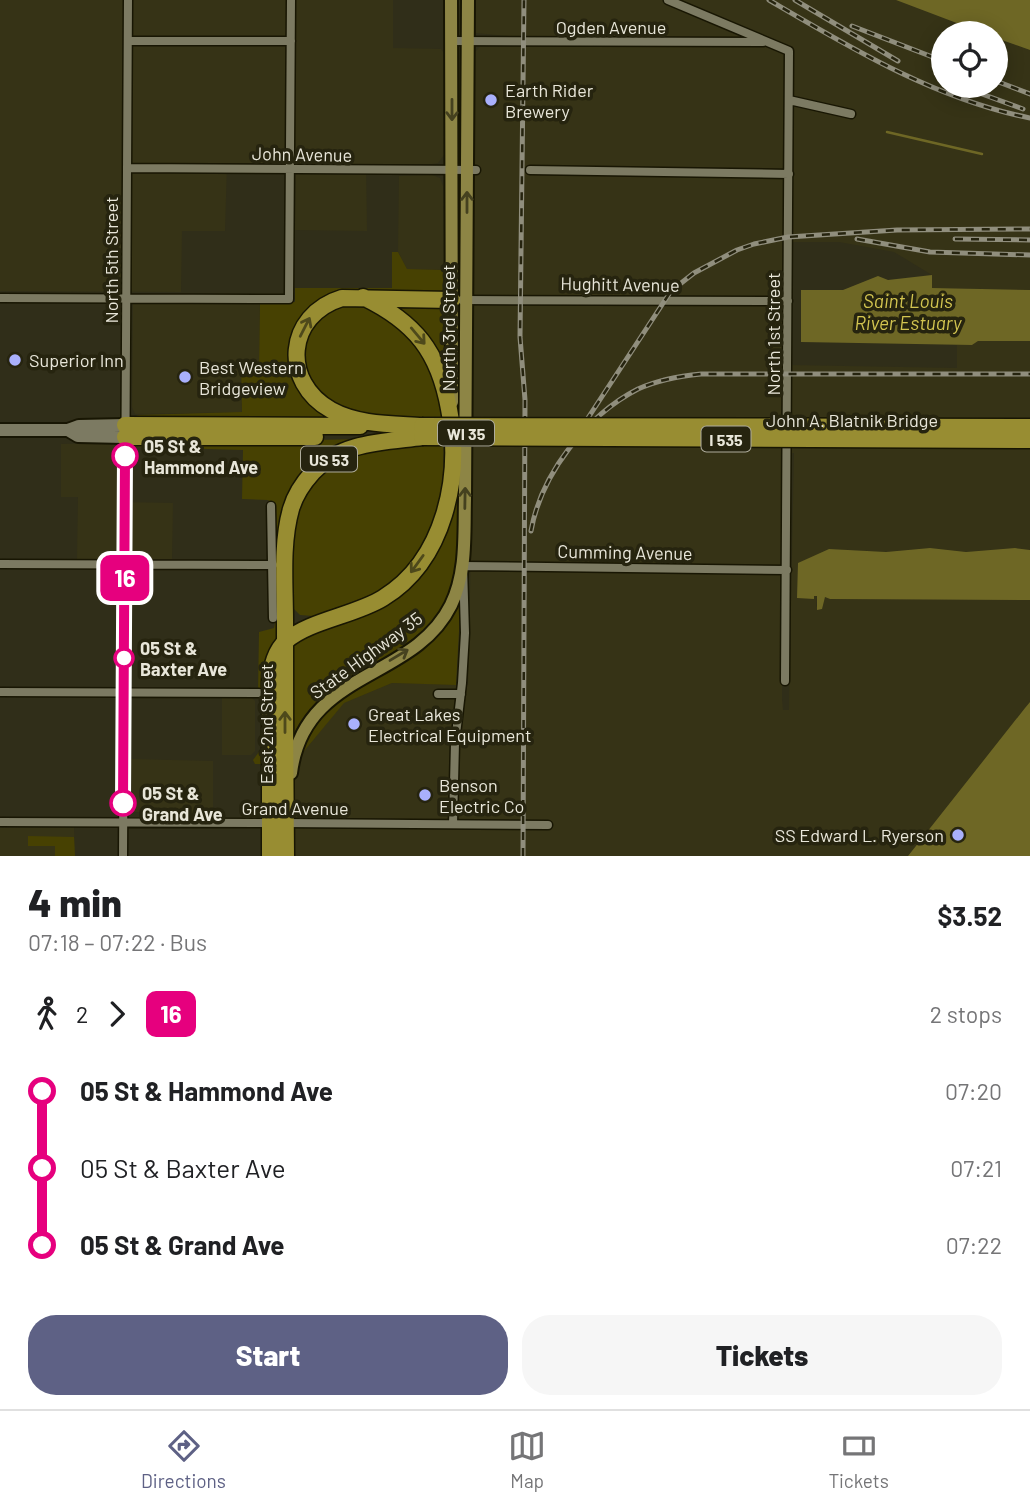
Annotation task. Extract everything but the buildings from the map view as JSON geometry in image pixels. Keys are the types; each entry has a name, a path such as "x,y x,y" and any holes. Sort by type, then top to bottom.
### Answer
{"highway":[{"name":"US 53","path":"363,298 342,298 331,302 307,320 297,343 298,367 303,381 317,401 340,415 422,432"},
{"path":"363,298 460,300"},
{"path":"363,298 400,318 422,340 441,377 453,424"},
{"name":"North 3rd Street","path":"397,587 416,567 435,538 445,516 453,424"},
{"name":"John A. Blatnik Bridge","path":"422,432 1030,427"},
{"name":"I 535","path":"125,431 422,432"},
{"name":"US 53","path":"285,642 286,540 291,509 297,494 312,473 330,458 360,445 422,432"},
{"name":"John A. Blatnik Bridge","path":"422,432 1030,440"},
{"path":"286,540 289,604 292,614 298,618 309,621 324,617 397,587"},
{"path":"285,642 309,628 380,600 397,587"},
{"name":"East 2nd Street","path":"285,642 280,821 286,856"},
{"name":"East 2nd Street","path":"270,856 280,821"}],"main road":[{"name":"North 3rd Street","path":"451,0 452,170 460,300 463,566"},
{"name":"North 3rd Street","path":"453,424 471,170 468,0"},
{"name":"State Highway 35","path":"280,821 295,749 302,731 313,716 350,685 428,636 452,603 463,566"}],"street":[{"name":"North 5th Street","path":"123,856 128,0"},
{"path":"0,298 289,299 291,0"},
{"path":"668,0 770,42"},
{"path":"128,41 291,41"},
{"name":"Ogden Avenue","path":"452,41 770,42"},
{"name":"North 1st Street","path":"770,42 789,51 785,681"},
{"path":"789,100 851,114"},
{"name":"John Avenue","path":"127,168 471,170"},
{"path":"530,170 789,174"},
{"name":"Hughitt Avenue","path":"460,300 789,302"},
{"path":"0,429 68,430 78,436 125,431"},
{"path":"271,506 273,618"},
{"path":"0,564 273,565"},
{"name":"Cumming Avenue","path":"463,566 787,570"},
{"name":"North 3rd Street","path":"453,824 455,743 461,694 465,617 463,566"},
{"path":"0,692 259,693"},
{"path":"438,694 461,694"},
{"name":"Grand Avenue","path":"0,822 280,821 548,825"}],"shaded area":[{"path":"0,0 393,0 393,48 441,49 445,55 444,155 438,163 432,164 366,164 367,231 295,230 296,163 227,163 225,231 182,231 181,292 0,291"},
{"path":"472,0 896,0 951,21 931,21 931,98 1008,98 1008,42 1030,50 1030,290 932,288 932,275 894,252 839,242 789,242 789,365 957,368 957,345 972,345 978,341 1030,341 1030,550 1015,548 966,552 930,548 886,552 829,549 798,564 814,598 814,595 817,596 816,607 825,596 830,599 1030,600 1030,702 908,856 292,856 295,762 343,703 392,683 468,685 471,548 472,55 480,47 516,46 517,37 476,33","holes":["782,453 794,453 789,710 783,710 782,699"]},
{"path":"432,175 440,178 443,186 444,270 407,269 398,252 399,176"},
{"path":"392,252 398,252 407,269 444,270 442,293 335,297 291,355 338,420 136,415 242,412 241,367 259,367 260,304 295,302 295,288 392,288"},
{"path":"378,301 439,305 448,366 444,377"},
{"path":"346,302 374,308 424,347 444,407 443,492 431,532 416,558 404,571 371,595 313,616 300,615 291,601 292,536 294,516 306,488 342,455 421,444 365,416 345,412 312,387 301,351 313,320"},
{"path":"133,303 260,304 259,368 241,368 242,412 135,414 132,407"},
{"path":"369,439 298,485 283,639 264,764 255,764 253,760 261,749 259,632 274,628 277,615 273,504 268,500 242,499 243,450 134,447 138,443"},
{"path":"61,444 114,444 117,448 118,502 173,503 172,559 77,559 78,497 61,497"},
{"path":"461,458 458,561 451,591 441,611 427,628 410,642 317,701 292,736 292,644 409,584"},
{"path":"461,595 456,685 392,683 344,703 295,762 301,742 328,706 414,652"},
{"path":"222,697 251,697 255,701 255,751 251,755 222,755"},
{"path":"131,759 213,761 213,814 132,812"},
{"path":"74,827 75,856 0,856 0,828"},
{"path":"28,836 74,837 75,856 55,856 55,846 28,846"}],"water":[{"path":"896,0 1030,0 1030,50 1008,42 1008,21 951,21"},
{"name":"Saint Louis River Estuary","path":"932,275 932,288 1030,290 1030,341 978,341 972,345 801,342 801,290 843,290 878,276 888,280"},
{"path":"930,548 966,552 1015,548 1030,550 1030,600 825,597 822,609 817,610 817,596 814,596 814,599 797,598 798,563 829,549 886,552"},
{"path":"1030,702 1030,856 908,856 1025,708"}],"waterway":[{"path":"887,132 982,154"}],"railway":[{"path":"523,856 525,400 520,337 524,0"},
{"path":"769,0 831,36 927,85 995,109 1030,118"},
{"path":"795,0 898,61"},
{"path":"852,26 931,56"},
{"path":"1008,86 1030,94"},
{"path":"993,98 1023,109"},
{"path":"586,421 671,291 694,273 737,250 788,237 897,230 1030,229"},
{"path":"857,239 930,252 1030,255"},
{"path":"955,239 1030,240"},
{"path":"531,531 545,488 569,448 584,430 619,400 653,383 701,374 1030,374"}],"bus line":[{"name":"16","path":"123,803 125,456"}],"place":[{"name":"Earth Rider Brewery","path":"491,100"},
{"name":"Superior Inn","path":"15,360"},
{"name":"Best Western Bridgeview","path":"185,377"},
{"name":"05 St & Hammond Ave","path":"125,456"},
{"name":"05 St & Baxter Ave","path":"124,658"},
{"name":"Great Lakes Electrical Equipment","path":"354,724"},
{"name":"Benson Electric Co","path":"425,795"},
{"name":"05 St & Grand Ave","path":"123,803"},
{"name":"SS Edward L. Ryerson","path":"958,835"}]}
